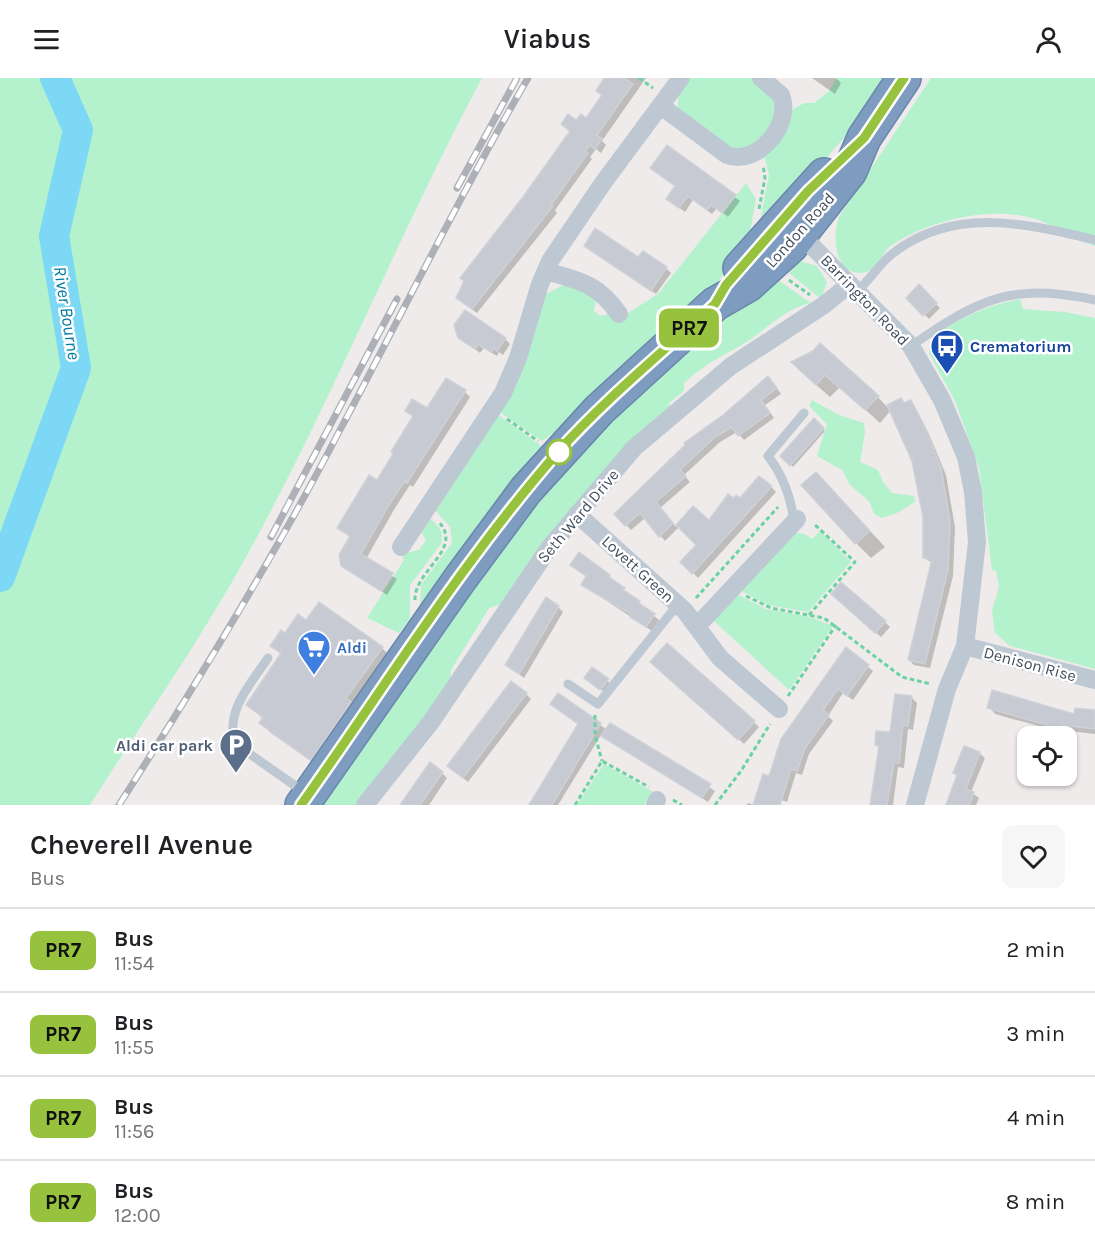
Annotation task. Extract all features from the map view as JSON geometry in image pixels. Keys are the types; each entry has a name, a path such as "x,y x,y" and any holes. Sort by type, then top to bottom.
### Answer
{"highway":[{"name":"London Road","path":"305,800 466,570 557,454 599,410 715,304 726,285 793,226 850,171 864,138 904,78"}],"street":[{"path":"401,547 493,409 518,358 546,271 572,227 681,78"},
{"path":"661,106 727,155 735,159 748,157 765,145 777,129 783,114 781,95 761,78"},
{"name":"Barrington Road","path":"793,226 911,346 955,428 966,457 973,492 976,560 965,646 947,689 915,805"},
{"path":"546,271 592,285 609,300 619,315"},
{"name":"Seth Ward Drive","path":"365,805 431,722 514,597 577,514 634,448 699,392 854,287"},
{"name":"Lovett Green","path":"577,514 681,607 698,625 708,645 720,658 779,709"},
{"path":"698,625 734,590 796,520"},
{"name":"Denison Rise","path":"965,646 1095,680"}],"lane":[{"path":"854,287 894,253 918,238 967,222 998,221 1095,240"},
{"path":"911,346 973,306 992,299 1036,292 1062,293 1095,300"},
{"path":"796,520 782,478 768,456 804,413"},
{"path":"568,684 598,704 681,607"},
{"path":"268,658 234,712 233,738 237,745 305,800"}],"path":[{"path":"493,409 557,454"},
{"path":"681,607 788,495"},
{"path":"796,520 803,516 855,562 809,615"},
{"path":"734,590 771,608 824,618 902,677 947,689"},
{"path":"715,805 741,771 779,709 836,625"},
{"path":"598,704 595,708 595,735 602,761 659,798 682,805"},
{"path":"575,805 602,761"}],"green space":[{"path":"0,78 482,78 269,514 201,634 90,805 0,805"},
{"path":"687,78 753,78 777,101 774,122 750,150 728,147 678,108 678,92"},
{"path":"837,78 891,78 829,155 759,226 769,175 764,155 790,111 804,103 814,103 829,91"},
{"path":"931,78 1095,78 1095,246 1028,217 1011,214 976,215 940,223 906,236 888,248 874,266 866,272 851,271 845,267 837,251 836,233 839,217"},
{"path":"746,183 756,199 750,232 751,245 671,332 592,406 542,441 498,411 546,294 565,284 596,297 594,311 600,316 609,314 617,320 658,294"},
{"path":"797,260 817,266 827,282 821,299 789,273 793,269 789,262"},
{"path":"778,280 811,303 784,315 751,339 705,366 684,383 684,391 669,403 672,408 501,604 489,608 451,670 450,683 358,805 322,805 531,504 591,439 730,311"},
{"path":"1020,299 1023,309 1065,312 1095,318 1095,669 1010,646 995,633 992,610 999,587 996,571 992,570 979,468 955,401 929,353 932,338 952,324 985,309"},
{"path":"812,400 839,415 864,423 865,432 860,462 878,470 883,482 892,493 914,496 915,502 897,513 882,518 874,514 869,501 850,485 842,470 817,456 827,424 809,406"},
{"path":"497,414 544,448 420,611 421,585 452,543 450,527 434,509"},
{"path":"428,517 440,529 441,544 410,585 410,618 399,633 367,618 404,560 402,558 405,553 419,550 426,540 421,532"},
{"path":"820,531 851,562 808,612 768,605 740,590 796,533 805,534 812,539"},
{"path":"737,594 766,609 810,617 833,626 789,690 713,620"},
{"path":"604,764 653,792 644,805 577,805"}],"building":[{"path":"604,78 624,78 633,84 597,135 602,139 595,149 590,145 585,151 588,153 551,205 553,206 472,309 456,298 464,281 460,278 523,197 570,131 561,124 568,114 576,120 581,114 586,118 602,95 596,91"},
{"path":"667,145 736,195 722,213 711,205 707,210 688,196 679,208 666,199 675,186 650,168"},
{"path":"595,228 638,257 643,251 667,267 651,291 584,246"},
{"path":"919,284 937,303 923,316 906,298"},
{"path":"465,310 506,338 497,351 494,348 491,352 478,344 475,349 458,338 454,325"},
{"path":"820,343 879,396 865,410 825,375 816,385 791,362 813,351"},
{"path":"768,376 777,388 761,400 770,413 738,436 732,427 715,437 680,470 686,476 656,502 673,523 659,537 640,513 625,526 614,514 685,445 684,443 723,415"},
{"path":"446,378 466,390 407,483 405,481 390,503 361,554 393,573 381,591 341,566 339,555 350,536 337,528 369,475 377,480 393,454 391,452 413,416 405,411 412,399 427,408"},
{"path":"901,398 904,403 911,400 925,427 941,468 950,521 948,570 925,664 908,660 932,559 923,558 923,517 912,461 887,405"},
{"path":"814,418 824,428 790,466 780,456"},
{"path":"816,472 870,531 855,544 801,485"},
{"path":"759,476 772,486 692,574 680,562 696,545 676,525 693,506 709,520 728,494 734,498 736,495 740,498"},
{"path":"579,552 655,614 646,627 630,617 631,614 581,585 586,576 570,565"},
{"path":"841,582 886,621 875,633 831,594"},
{"path":"546,597 559,606 519,674 505,665"},
{"name":"Aldi","path":"319,602 383,647 346,698 351,702 311,760 259,723 263,717 246,705 281,653 270,646 281,630 285,633 298,614 306,620"},
{"path":"667,643 755,721 738,740 650,662"},
{"path":"846,647 869,665 847,696 838,689 823,710 829,715 805,748 797,771 791,769 780,805 753,805 763,774 769,776 781,739"},
{"path":"592,667 609,679 600,690 584,678"},
{"path":"511,681 527,693 463,778 447,766"},
{"path":"992,690 1074,714 1075,708 1095,710 1095,729 1050,726 987,708"},
{"path":"558,693 601,723 552,805 529,805 578,724 550,704"},
{"path":"895,694 912,696 908,726 903,725 899,763 894,763 887,805 870,805 879,746 875,745 876,731 890,732"},
{"path":"610,723 711,784 702,798 601,736"},
{"path":"964,746 980,752 966,789 974,792 969,805 946,805 957,775 953,773"},
{"path":"430,762 443,772 420,805 400,805"}],"waterway":[{"name":"River Bourne","path":"0,577 76,368 54,236 78,130 55,78"}],"railway":[{"path":"457,188 517,78"},
{"path":"119,805 206,667 288,526 528,78"},
{"path":"271,537 397,299"}],"bus line":[{"name":"PR7","path":"301,805 500,523 526,490 599,410 715,304 736,272 808,191 839,159 864,138 904,78"}],"place":[{"name":"Crematorium","path":"947,375"},
{"name":"Aldi","path":"314,676"},
{"name":"Aldi car park","path":"236,774"}]}
